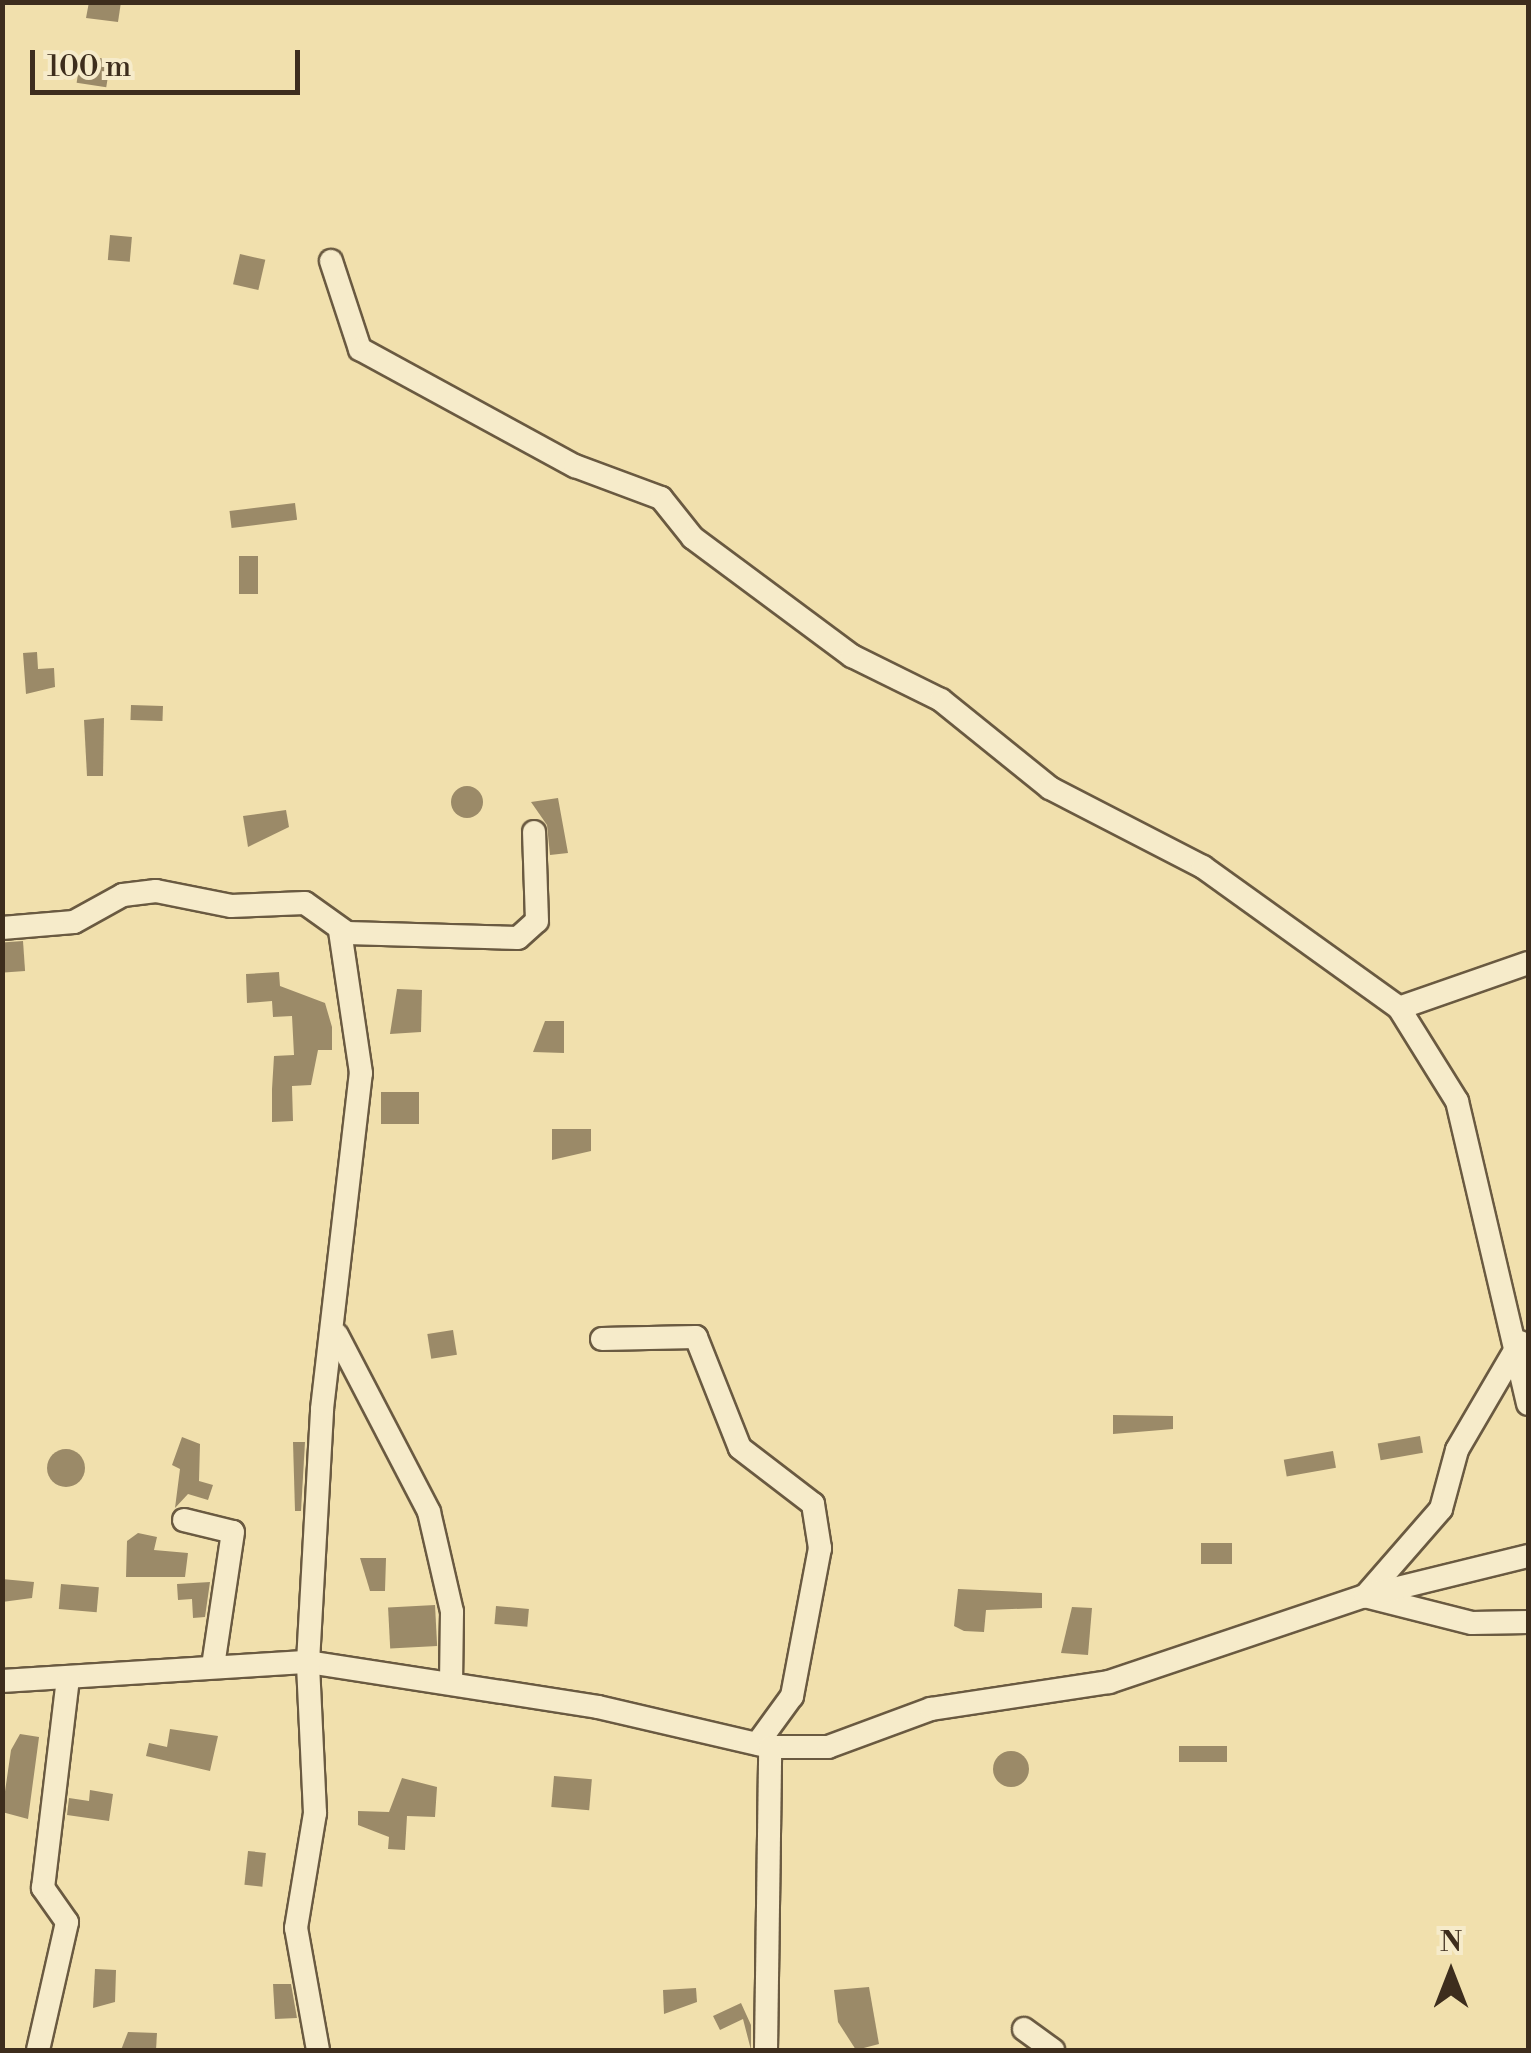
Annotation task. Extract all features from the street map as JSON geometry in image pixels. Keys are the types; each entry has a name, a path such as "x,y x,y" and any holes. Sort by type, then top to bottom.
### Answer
{"street":[{"path":"332,261 360,349 575,466 661,498 694,538 852,656 941,700 1050,788 1203,868 1399,1008 1457,1101 1523,1336 1528,1404"},
{"path":"2,928 74,922 123,895 156,891 231,906 306,903 340,931 528,935 536,921 534,832"},
{"path":"318,2050 296,1928 315,1813 308,1662 322,1409 336,1334 361,1073 340,931"},
{"path":"1399,1008 1528,963"},
{"path":"336,1334 429,1512 452,1612 451,1682"},
{"path":"1366,1596 1441,1509 1457,1450 1523,1336"},
{"path":"602,1339 696,1337 740,1448 813,1504 820,1548 792,1696 764,1745 766,2050"},
{"path":"184,1520 233,1532 213,1666"},
{"path":"2,1681 308,1662 451,1682 764,1745 828,1747 931,1709 1109,1682 1366,1596 1528,1556"},
{"path":"1366,1596 1472,1624 1528,1622"},
{"path":"38,2050 67,1922 43,1888 68,1677"},
{"path":"1024,2030 1053,2050"}],"building":[{"path":"89,2 121,2 118,22 86,18"},
{"path":"81,55 111,60 106,87 77,83"},
{"path":"110,235 132,237 130,262 108,260"},
{"path":"240,254 265,260 258,290 233,284"},
{"path":"295,503 297,520 232,528 229,511"},
{"path":"239,556 258,556 258,594 239,594"},
{"path":"37,652 38,669 54,668 55,687 26,694 23,653"},
{"path":"131,705 163,706 162,721 130,720"},
{"path":"104,718 103,776 87,776 84,720"},
{"path":"467,786 478,791 483,802 478,813 467,818 456,813 451,802 456,791"},
{"path":"558,798 568,853 550,855 547,825 531,802"},
{"path":"286,810 289,827 248,847 243,816"},
{"path":"23,941 25,971 4,972 2,942"},
{"path":"279,972 280,986 325,1003 332,1027 332,1050 318,1050 311,1085 292,1086 293,1121 272,1122 274,1056 294,1055 292,1016 273,1017 272,1001 247,1003 246,974"},
{"path":"397,989 422,990 421,1032 390,1034"},
{"path":"545,1021 564,1021 564,1053 533,1052"},
{"path":"381,1092 419,1092 419,1124 381,1124"},
{"path":"552,1129 591,1129 591,1151 552,1160"},
{"path":"453,1330 457,1355 431,1359 427,1334"},
{"path":"1113,1415 1173,1416 1173,1429 1113,1434"},
{"path":"1420,1436 1423,1453 1381,1460 1378,1443"},
{"path":"182,1437 200,1444 199,1481 213,1485 208,1500 188,1494 175,1508 180,1469 172,1465"},
{"path":"293,1442 305,1442 301,1511 295,1511"},
{"path":"66,1449 80,1454 85,1468 80,1482 66,1487 52,1482 47,1468 52,1454"},
{"path":"1333,1451 1336,1468 1287,1476 1284,1460"},
{"path":"138,1533 157,1537 154,1550 188,1553 185,1577 126,1577 127,1541"},
{"path":"1201,1543 1232,1543 1232,1564 1201,1564"},
{"path":"360,1558 386,1558 385,1591 370,1591"},
{"path":"2,1579 34,1582 32,1598 2,1602"},
{"path":"210,1582 205,1617 193,1618 192,1599 178,1600 177,1584"},
{"path":"61,1584 99,1587 97,1612 59,1609"},
{"path":"958,1589 1042,1593 1042,1608 986,1610 984,1632 964,1631 954,1626"},
{"path":"435,1605 437,1646 390,1648 388,1607"},
{"path":"496,1606 529,1609 527,1627 494,1624"},
{"path":"1072,1607 1092,1608 1088,1655 1061,1653"},
{"path":"42,1715 28,1819 2,1812 11,1750 20,1734 39,1737"},
{"path":"170,1729 218,1736 210,1771 146,1756 149,1743 167,1747"},
{"path":"1179,1746 1227,1746 1227,1762 1179,1762"},
{"path":"1011,1751 1024,1756 1029,1769 1024,1782 1011,1787 998,1782 993,1769 998,1756"},
{"path":"554,1776 592,1779 589,1810 551,1807"},
{"path":"402,1778 437,1787 435,1817 407,1816 405,1850 388,1849 389,1837 358,1825 358,1811 389,1812"},
{"path":"90,1790 113,1794 109,1821 67,1815 69,1798 89,1801"},
{"path":"248,1851 266,1853 262,1887 244,1885"},
{"path":"95,1969 116,1970 115,2002 93,2008"},
{"path":"273,1984 291,1984 297,2018 275,2019"},
{"path":"869,1987 879,2044 856,2050 838,2022 834,1990"},
{"path":"696,1988 697,2002 664,2014 663,1990"},
{"path":"741,2003 751,2025 751,2050 743,2019 720,2030 713,2016"},
{"path":"128,2032 157,2033 156,2050 121,2050"}]}
